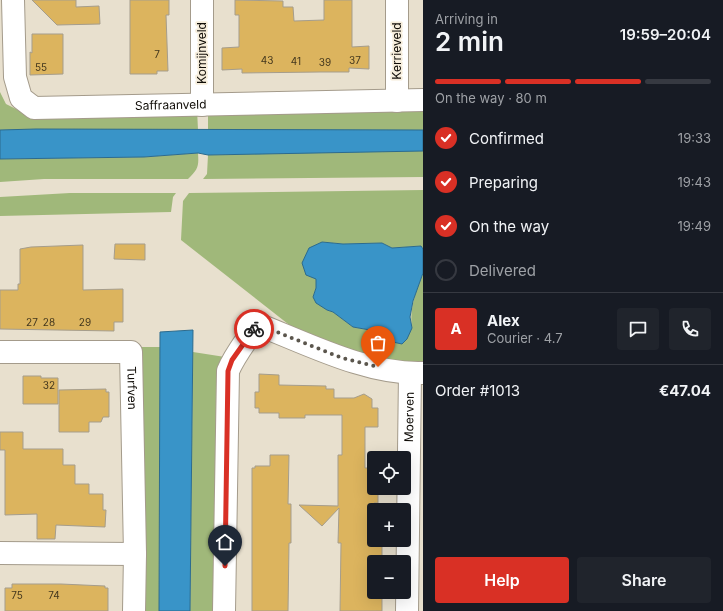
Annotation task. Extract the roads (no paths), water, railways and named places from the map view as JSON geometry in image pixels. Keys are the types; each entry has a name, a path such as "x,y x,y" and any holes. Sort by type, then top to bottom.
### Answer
{"street":[{"name":"Saffraanveld","path":"13,0 15,77 21,98 34,108 423,100"},
{"name":"Komijnveld","path":"202,0 202,105"},
{"name":"Kerrieveld","path":"397,0 397,101"},
{"name":"Moerven","path":"224,611 228,371 232,360 249,338 257,324 342,358 392,372 416,373 415,558 407,611"},
{"name":"Turfven","path":"0,352 131,352 135,554 134,611"},
{"path":"0,553 135,554"}],"water":[{"path":"0,130 423,130 423,151 208,155 198,153 144,157 0,159"},
{"path":"322,242 343,244 382,243 392,248 421,246 423,249 423,273 413,301 410,317 412,328 407,339 402,344 379,339 370,330 353,327 333,312 316,303 313,297 316,288 316,279 306,275 302,263 309,248"},
{"path":"193,330 190,611 159,611 160,332"}]}
